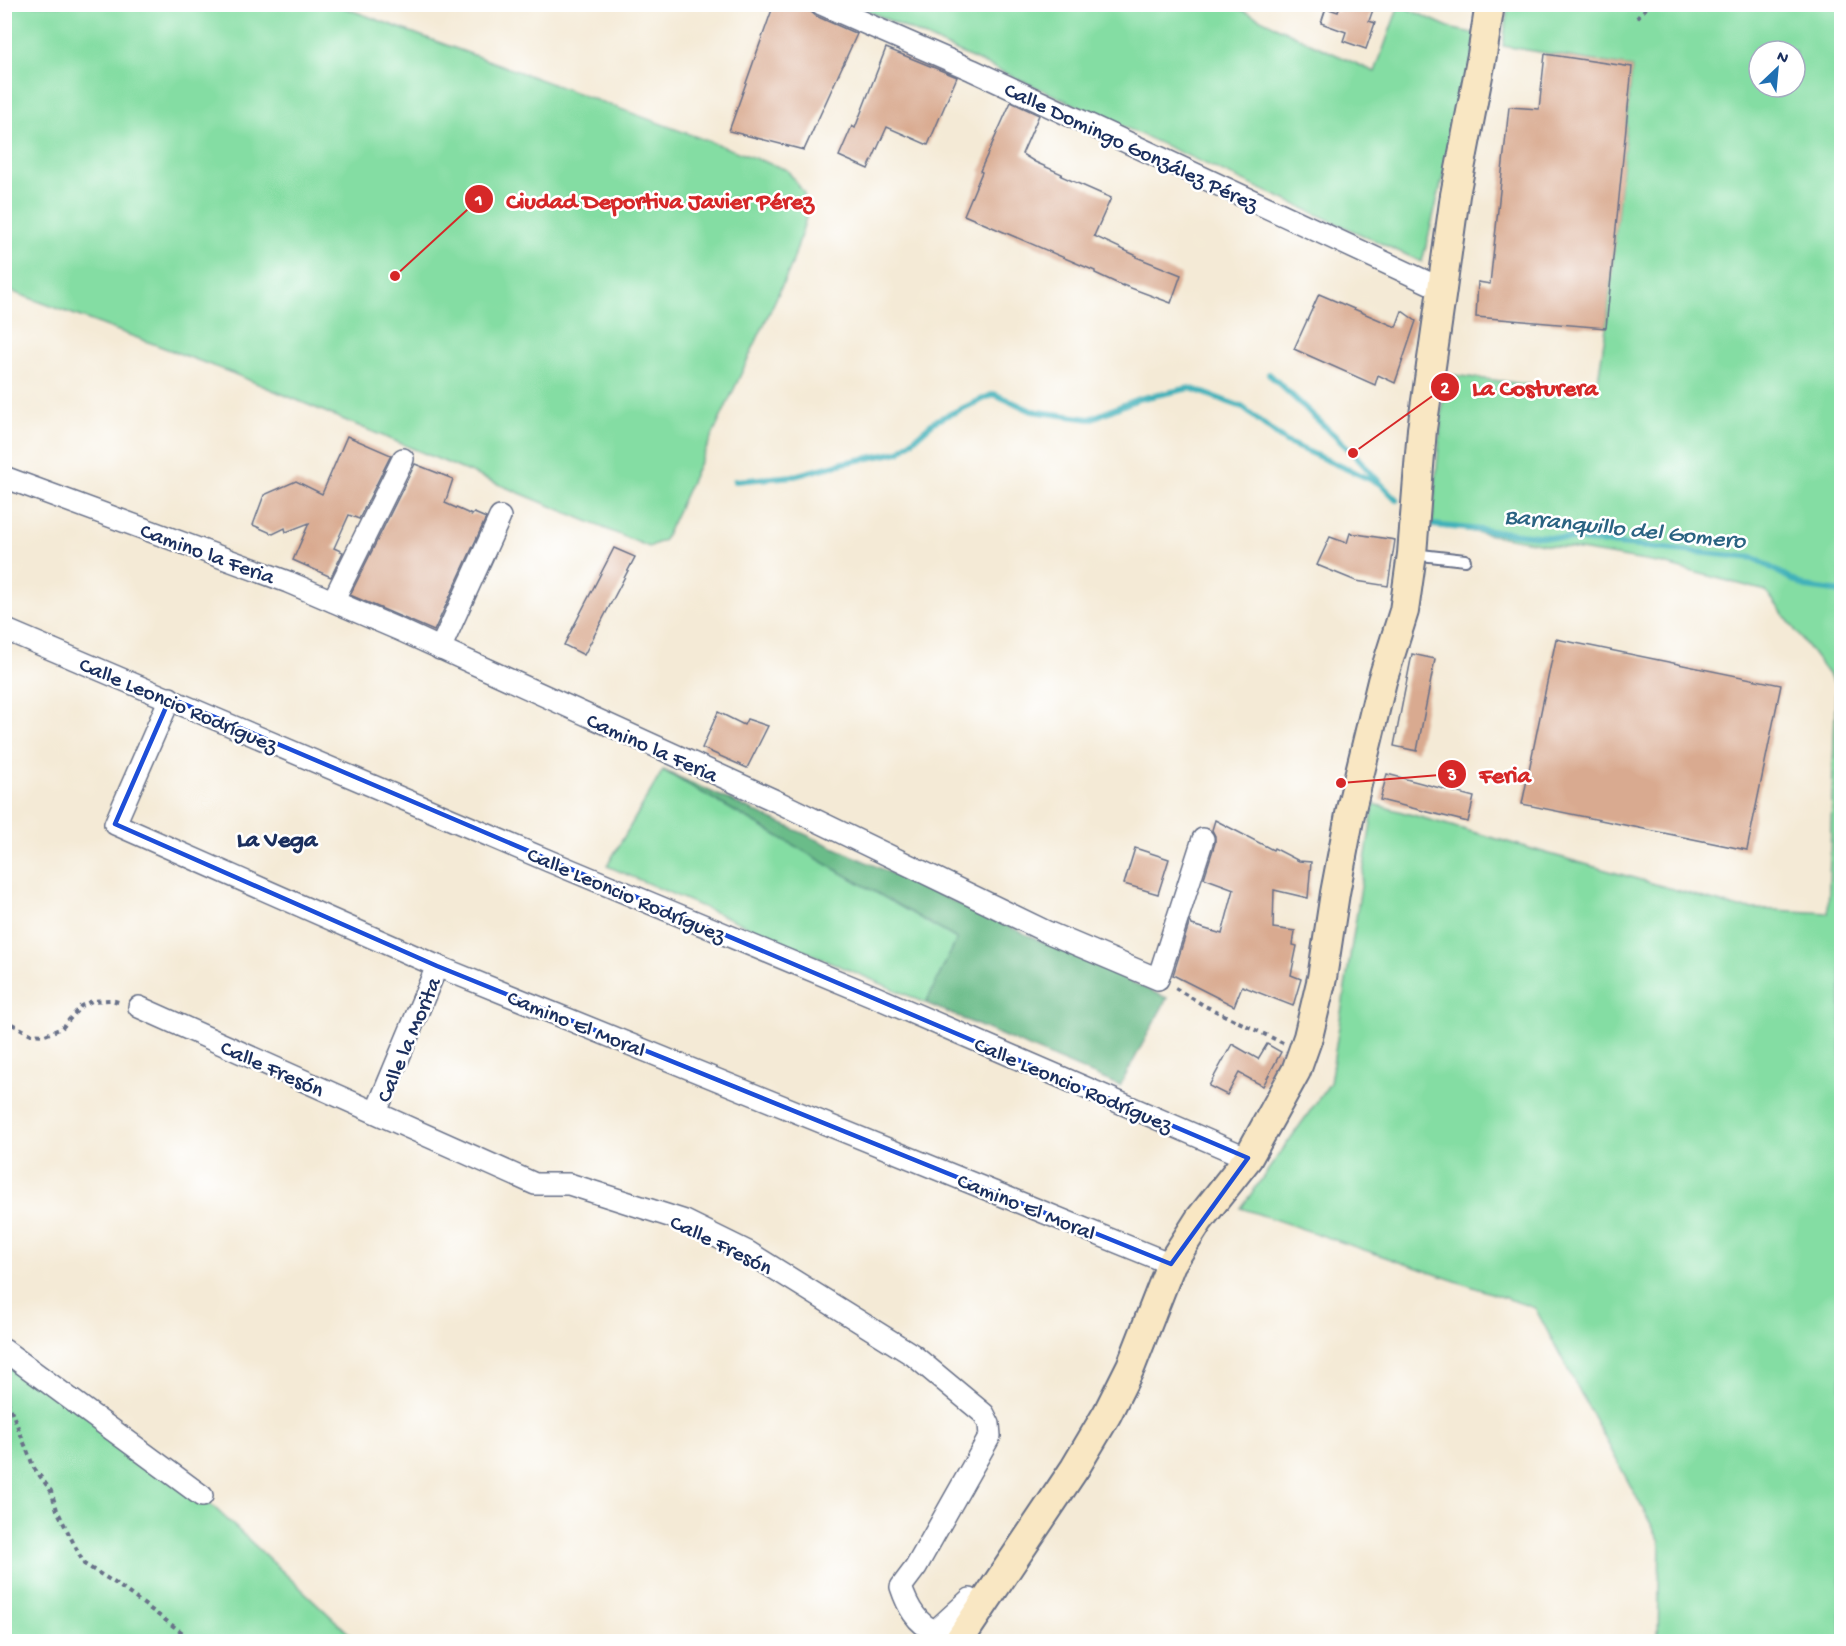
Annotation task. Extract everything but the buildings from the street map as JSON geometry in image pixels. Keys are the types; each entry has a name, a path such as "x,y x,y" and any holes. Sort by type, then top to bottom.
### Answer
{"main road":[{"path":"958,1641 1075,1468 1107,1414 1131,1366 1171,1263 1199,1220 1248,1158 1296,1071 1308,1037 1322,978 1351,809 1382,681 1404,611 1412,554 1422,429 1455,195 1490,4"}],"street":[{"name":"Calle Domingo González Pérez","path":"821,4 972,70 1442,289"},
{"path":"333,601 403,459"},
{"name":"Camino la Feria","path":"4,477 333,601 776,801 1047,932 1158,979"},
{"path":"440,649 500,517"},
{"name":"Calle Leoncio Rodríguez","path":"4,629 871,995 1248,1158"},
{"name":"Camino El Moral","path":"170,698 114,825 437,966 1171,1263"},
{"path":"1158,979 1203,839"},
{"name":"Calle la Morita","path":"376,1112 437,966"},
{"name":"Calle Fresón","path":"139,1007 535,1184 569,1184 685,1221 748,1252 913,1355 984,1414 989,1424 990,1436 916,1567 901,1587 907,1605 926,1628 935,1631 970,1599 982,1607"},
{"path":"4,1350 202,1496"}],"lane":[{"path":"1412,554 1464,560"}],"path":[{"path":"1637,18 1650,4"},
{"path":"1158,979 1205,1006 1303,1052"},
{"path":"4,1020 31,1034 45,1035 62,1028 81,1006 92,1001 111,1000 139,1007"},
{"path":"4,1392 34,1468 51,1491 57,1510 84,1564 115,1582 195,1641"}],"highlighted area":[{"path":"170,698 1248,1158 1171,1264 437,966 115,824"}],"green space":[{"path":"4,5 337,5 787,170 804,193 806,218 792,264 664,540 649,547 232,373 5,289"},
{"path":"855,5 1232,5 1375,72 1399,5 1453,29 1478,34 1422,262"},
{"path":"1508,5 1841,5 1841,1641 1658,1641 1660,1541 1535,1308 1241,1208 1330,1083 1374,804 1739,908 1828,913 1836,685 1766,591 1663,564 1432,525 1445,374 1596,393 1606,328 1632,67 1503,46"},
{"path":"663,770 957,939 926,1003 607,866"},
{"path":"663,770 1167,998 1120,1086 926,1003 957,939"},
{"path":"4,1350 202,1496 357,1641 5,1641"}],"waterway":[{"path":"1269,374 1353,453 1380,483"},
{"name":"Barranquillo del Gomero","path":"735,481 794,476 899,452 935,421 994,394 1032,411 1090,419 1138,399 1190,388 1242,407 1286,442 1381,484 1397,500"},
{"name":"Barranquillo del Gomero","path":"1432,525 1754,558 1805,587 1842,592"}],"place":[{"name":"Ciudad Deportiva Javier Pérez","path":"395,276"},
{"name":"La Costurera","path":"1353,453"},
{"name":"Feria","path":"1341,783"}],"district":[{"name":"La Vega","path":"277,838"}]}
